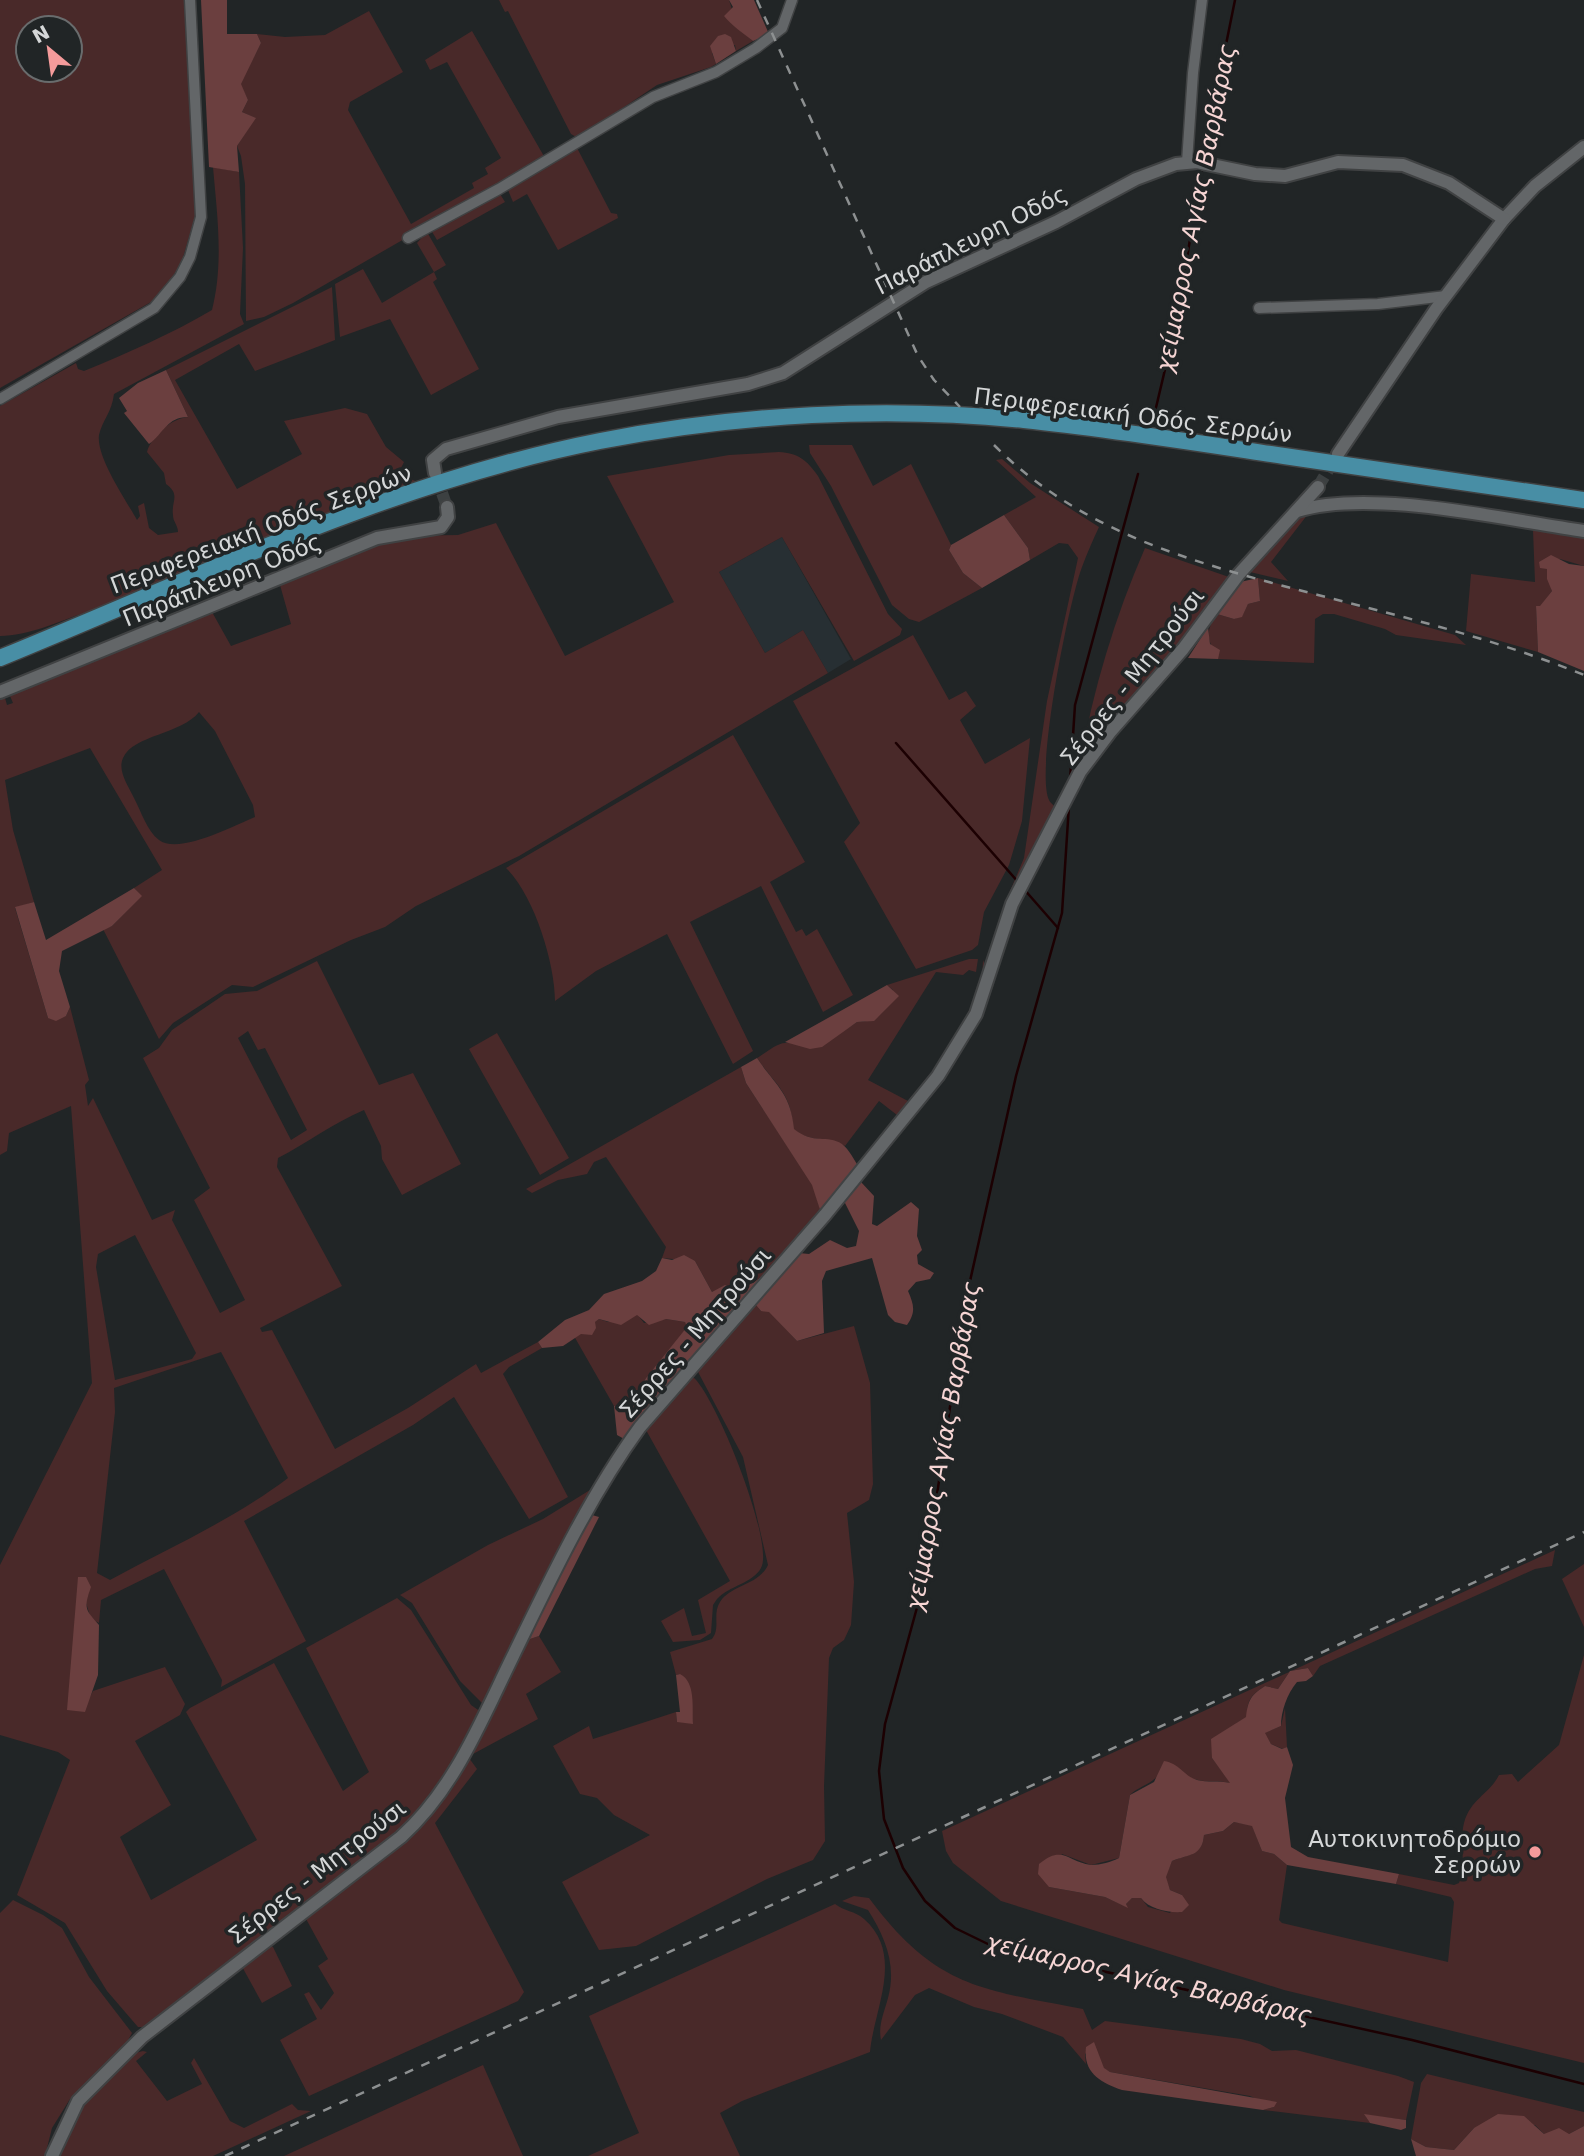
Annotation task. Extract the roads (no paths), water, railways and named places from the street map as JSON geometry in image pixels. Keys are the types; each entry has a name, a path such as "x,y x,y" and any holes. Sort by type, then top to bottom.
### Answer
{"main road":[{"name":"Περιφερειακή Οδός Σερρών","path":"0,658 306,532 402,496 519,460 590,444 713,425 818,416 907,414 1024,420 1584,500"},
{"path":"0,643 37,643"}],"street":[{"path":"0,399 153,308 180,277 190,257 201,217 190,0"},
{"path":"408,238 499,189 653,97 716,72 756,48 782,28 792,0"},
{"path":"1192,162 1196,38 1202,0"},
{"path":"1338,454 1446,296 1504,219 1535,186 1584,148"},
{"name":"Παράπλευρη Οδός","path":"435,473 433,460 446,449 558,416 748,384 783,373 926,282 1056,222 1142,176 1192,162 1255,174 1285,176 1347,161 1403,165 1449,183 1504,219"},
{"path":"1259,308 1378,304 1446,296"},
{"name":"Σέρρες - Μητρούσι","path":"52,2156 78,2101 142,2037 401,1837 434,1805 466,1752 564,1554 618,1456 912,1110 963,1039 983,996 997,943 1012,904 1080,772 1111,731 1183,649 1239,575 1318,486"},
{"path":"1297,511 1347,503 1388,505 1584,531"},
{"name":"Παράπλευρη Οδός","path":"0,692 377,538 442,527 448,517 447,507"}],"waterway":[{"name":"χείμαρρος Αγίας Βαρβάρας","path":"1203,158 1235,0"},
{"name":"χείμαρρος Αγίας Βαρβάρας","path":"1154,416 1176,323 1202,168"},
{"name":"χείμαρρος Αγίας Βαρβάρας","path":"1070,781 1075,705 1138,474"},
{"path":"896,743 1019,883"},
{"name":"χείμαρρος Αγίας Βαρβάρας","path":"1069,805 1062,913 1016,1076 966,1299 924,1582 885,1724 879,1771 884,1819 903,1868 925,1901 955,1928 994,1947 1412,2040 1584,2084"},
{"path":"1023,888 1058,928"}],"tunnel":[{"path":"1318,487 1336,457"},
{"path":"436,476 447,507"}],"railway":[{"path":"757,0 918,356 934,380 960,407"},
{"path":"994,445 1029,476 1066,502 1145,542 1230,571 1486,640 1584,675"},
{"path":"225,2156 1584,1532"}],"place":[{"name":"Αυτοκινητοδρόμιο Σερρών","path":"1535,1852"}]}
